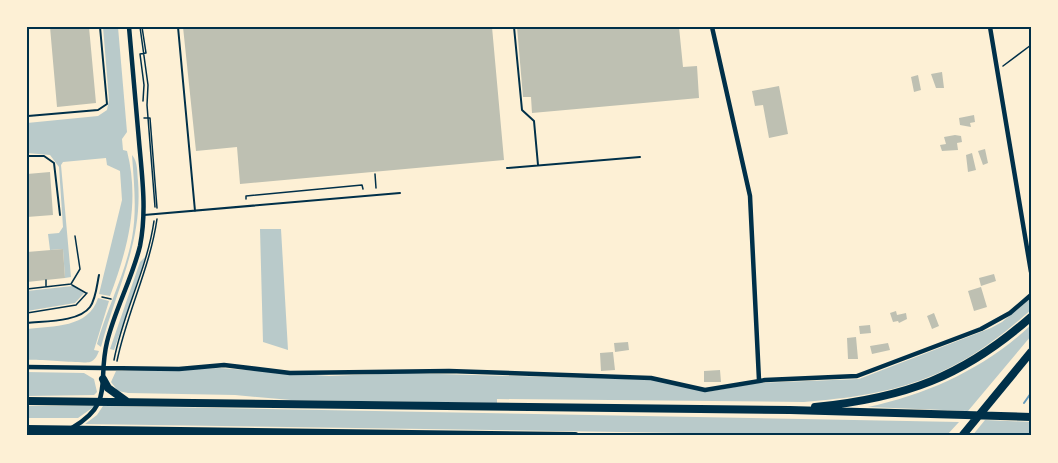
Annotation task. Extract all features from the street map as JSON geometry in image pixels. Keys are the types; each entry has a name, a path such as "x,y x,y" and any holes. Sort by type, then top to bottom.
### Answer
{"main road":[{"path":"790,410 877,399 936,380 988,351 1031,316"},
{"path":"962,436 1031,352"},
{"path":"103,379 108,388 127,402"},
{"path":"27,401 790,410 1031,417"},
{"path":"27,429 576,436"}],"street":[{"path":"72,428 95,411 100,401 102,368 112,325 140,247 144,215 129,27"},
{"path":"712,27 750,195 759,381"},
{"path":"990,27 1031,272"},
{"path":"27,368 179,369 224,365 290,373 449,371 639,378 674,381 705,390 759,381 857,376 981,329 1010,313 1031,295"}],"lane":[{"path":"27,101 27,116 98,110 107,104 100,27"},
{"path":"178,27 195,210"},
{"path":"514,27 522,110 534,121 538,165"},
{"path":"27,156 44,156 54,163 60,215"},
{"path":"507,168 640,158"},
{"path":"144,215 400,193"},
{"path":"27,323 74,316 86,311 93,301 99,275"}],"path":[{"path":"116,368 118,354 153,249 158,214 150,118 144,119 144,85 140,54 146,53 142,27"},
{"path":"996,70 1031,45"},
{"path":"246,206 246,196 362,185 363,191 376,190 375,174"},
{"path":"27,289 71,284 80,269 75,236"},
{"path":"46,280 46,287"},
{"path":"27,313 76,305 87,293"},
{"path":"111,352 118,354"}],"shaded area":[{"path":"103,27 118,27 127,132 122,139 123,150 127,151 131,170 132,188 127,242 110,296 99,294 122,200 120,171 107,165 106,158 63,162 61,165 71,277 65,278 63,249 50,250 48,234 59,233 63,227 59,167 50,155 27,153 27,123 98,116 107,110 109,100"},
{"path":"132,155 136,164 138,181 136,225 127,265 101,347 97,344 125,265 134,228"},
{"path":"260,229 281,229 288,350 263,342"},
{"path":"146,256 114,350 110,349 140,262"},
{"path":"73,286 84,293 75,303 27,311 27,291"},
{"path":"98,298 109,301 94,350 99,351 93,360 86,362 27,360 27,329 69,324 87,315"},
{"path":"1031,298 1031,310 999,337 948,368 923,380 896,388 837,399 804,402 497,399 497,403 291,400 235,395 128,393 118,391 111,382 116,371 220,368 329,376 403,373 659,380 706,392 758,383 859,379 991,328"},
{"path":"1031,325 1031,336 968,411 868,407 913,395 955,377 995,354"},
{"path":"27,372 84,373 94,379 97,392 94,395 27,396"},
{"path":"27,406 95,406 78,418 27,418"},
{"path":"103,406 959,422 947,435 888,436 85,424 97,415"},
{"path":"985,420 1031,422 1031,436 972,436"}],"building":[{"path":"50,27 89,27 96,103 57,107"},
{"path":"183,27 492,27 504,160 240,184 237,147 196,151"},
{"path":"517,27 679,27 683,67 697,66 699,98 532,113 531,97 523,97"},
{"path":"942,72 944,88 936,88 931,74"},
{"path":"918,75 921,90 914,92 911,77"},
{"path":"779,86 788,134 769,138 763,105 755,106 752,91"},
{"path":"974,115 975,122 970,123 971,127 960,125 959,118"},
{"path":"961,136 962,142 957,143 958,150 942,151 940,145 946,144 944,137"},
{"path":"985,149 988,163 983,165 978,151"},
{"path":"972,153 976,170 968,172 966,155"},
{"path":"50,172 53,215 27,217 27,174"},
{"path":"63,249 65,278 27,282 27,252"},
{"path":"994,274 996,281 981,286 979,278"},
{"path":"981,287 987,307 974,311 968,291"},
{"path":"896,311 897,315 906,313 907,319 899,323 898,321 893,322 890,313"},
{"path":"934,313 939,326 932,329 927,316"},
{"path":"870,325 871,333 860,334 859,326"},
{"path":"856,337 858,359 848,359 847,338"},
{"path":"628,342 629,350 615,352 614,343"},
{"path":"888,343 890,350 872,354 870,346"},
{"path":"613,352 615,370 601,371 600,353"},
{"path":"720,370 721,382 704,382 704,371"}],"waterway":[{"path":"1024,403 1031,393"}]}
